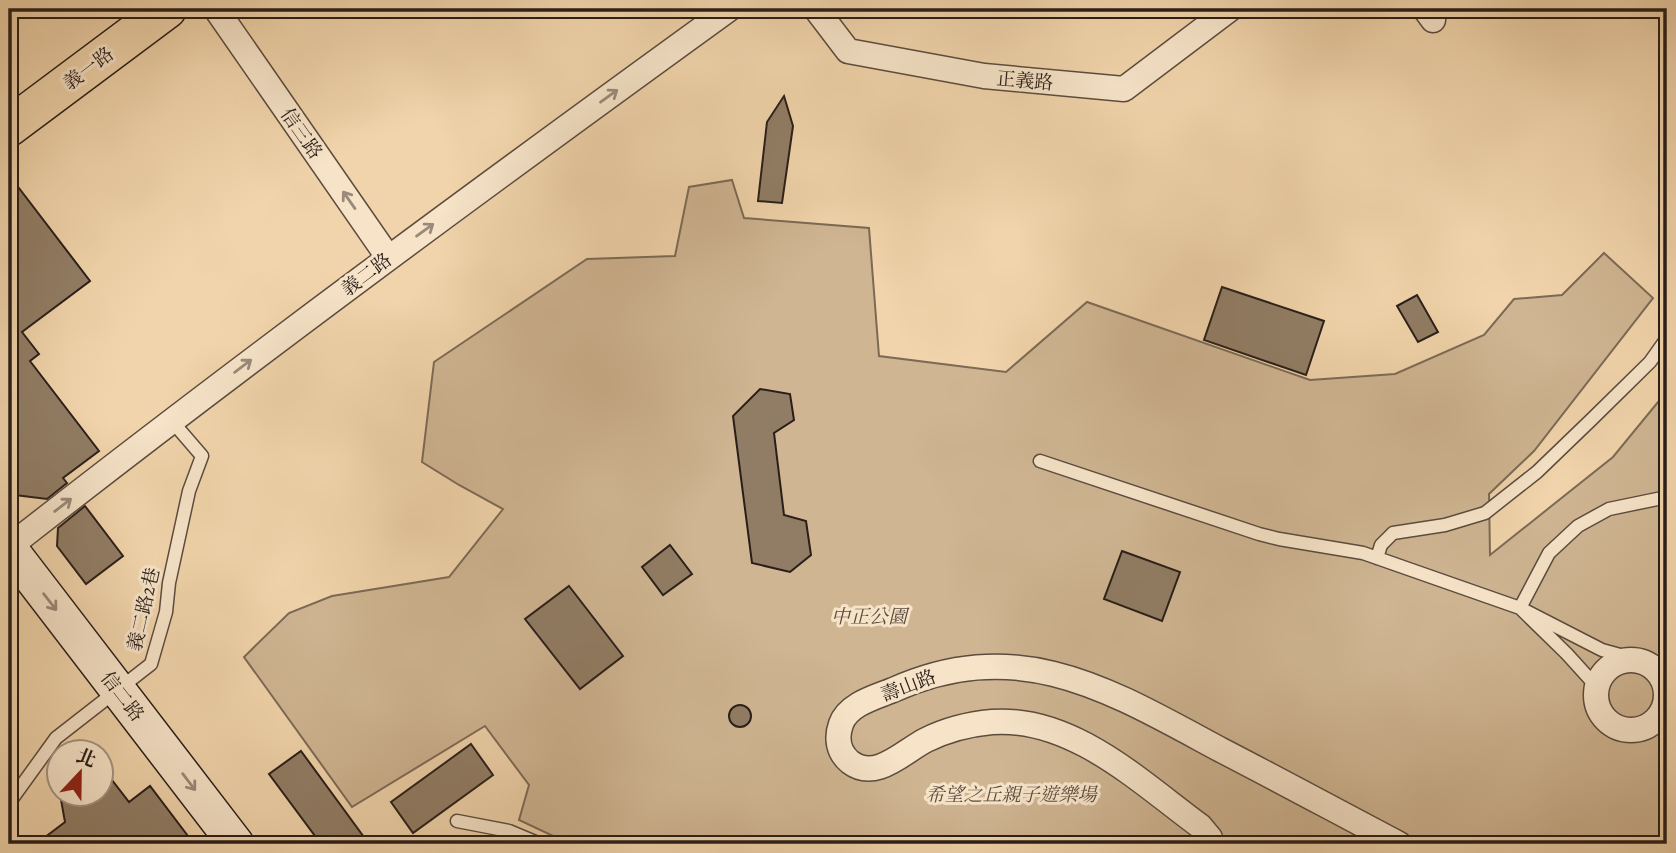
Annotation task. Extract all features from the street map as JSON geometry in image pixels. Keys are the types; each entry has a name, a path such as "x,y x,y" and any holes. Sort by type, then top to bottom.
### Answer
{"main road":[{"name":"義一路","path":"9,95 124,9"},
{"name":"義一路","path":"9,127 167,9"},
{"name":"信二路","path":"9,547 236,844"}],"street":[{"name":"信三路","path":"216,9 388,257"},
{"name":"義二路","path":"9,547 171,420 388,257 729,9"},
{"name":"正義路","path":"816,9 848,51 984,76 1124,89 1230,9"},
{"path":"1631,658 1658,670 1665,677 1667,702 1658,727 1630,730 1618,728 1601,714 1596,686 1612,664 1631,658"},
{"name":"壽山路","path":"1211,844 1210,838 1200,826 1088,744 1045,727 1016,722 968,726 925,741 889,763 869,769 856,765 845,757 839,744 840,727 843,719 856,707 937,673 958,668 1003,666 1053,673 1080,680 1140,706 1399,844"}],"lane":[{"path":"1377,558 1381,545 1393,533 1446,525 1485,513 1537,472 1650,362 1667,338"},
{"path":"1650,362 1667,359"},
{"name":"義二路2巷","path":"9,803 56,738 151,663 166,612 169,583 189,491 202,456 171,420"},
{"path":"1040,461 1259,534 1363,553 1520,608 1602,650 1631,658"},
{"path":"1520,608 1549,553 1578,526 1609,509 1667,497"},
{"path":"1520,608 1596,686"},
{"path":"457,821 509,831 540,844"}],"green space":[{"name":"中正公園","path":"732,180 744,218 869,228 879,356 1006,372 1087,302 1310,380 1395,374 1484,335 1514,299 1562,295 1604,253 1653,298 1534,451 1489,494 1490,555 1613,457 1667,391 1667,844 570,844 519,820 529,785 485,726 352,807 244,657 289,613 332,596 449,577 503,509 422,462 434,362 587,259 675,256 689,187"}],"building":[{"path":"784,96 793,126 782,203 758,201 767,122"},
{"path":"9,175 90,281 22,332 39,354 30,361 99,451 63,478 67,483 47,499 15,495 9,487"},
{"path":"1222,287 1324,321 1306,375 1204,340"},
{"path":"1417,295 1438,332 1418,342 1397,306"},
{"path":"760,389 790,394 794,420 774,433 784,515 806,521 811,555 790,572 752,563 733,416"},
{"path":"85,506 123,556 86,584 57,546 58,528"},
{"path":"670,545 692,574 663,595 642,567"},
{"path":"1122,551 1180,572 1162,621 1104,599"},
{"path":"569,586 623,656 580,689 525,619"},
{"path":"740,705 748,708 751,716 748,724 740,727 732,724 729,716 732,708"},
{"path":"471,744 493,775 413,833 391,802"},
{"path":"301,751 369,844 321,844 269,774"},
{"path":"116,785 129,802 150,786 194,844 36,844 65,822 62,808 116,808"}],"park label":[{"name":"希望之丘親子遊樂場","path":"1011,794"}]}
